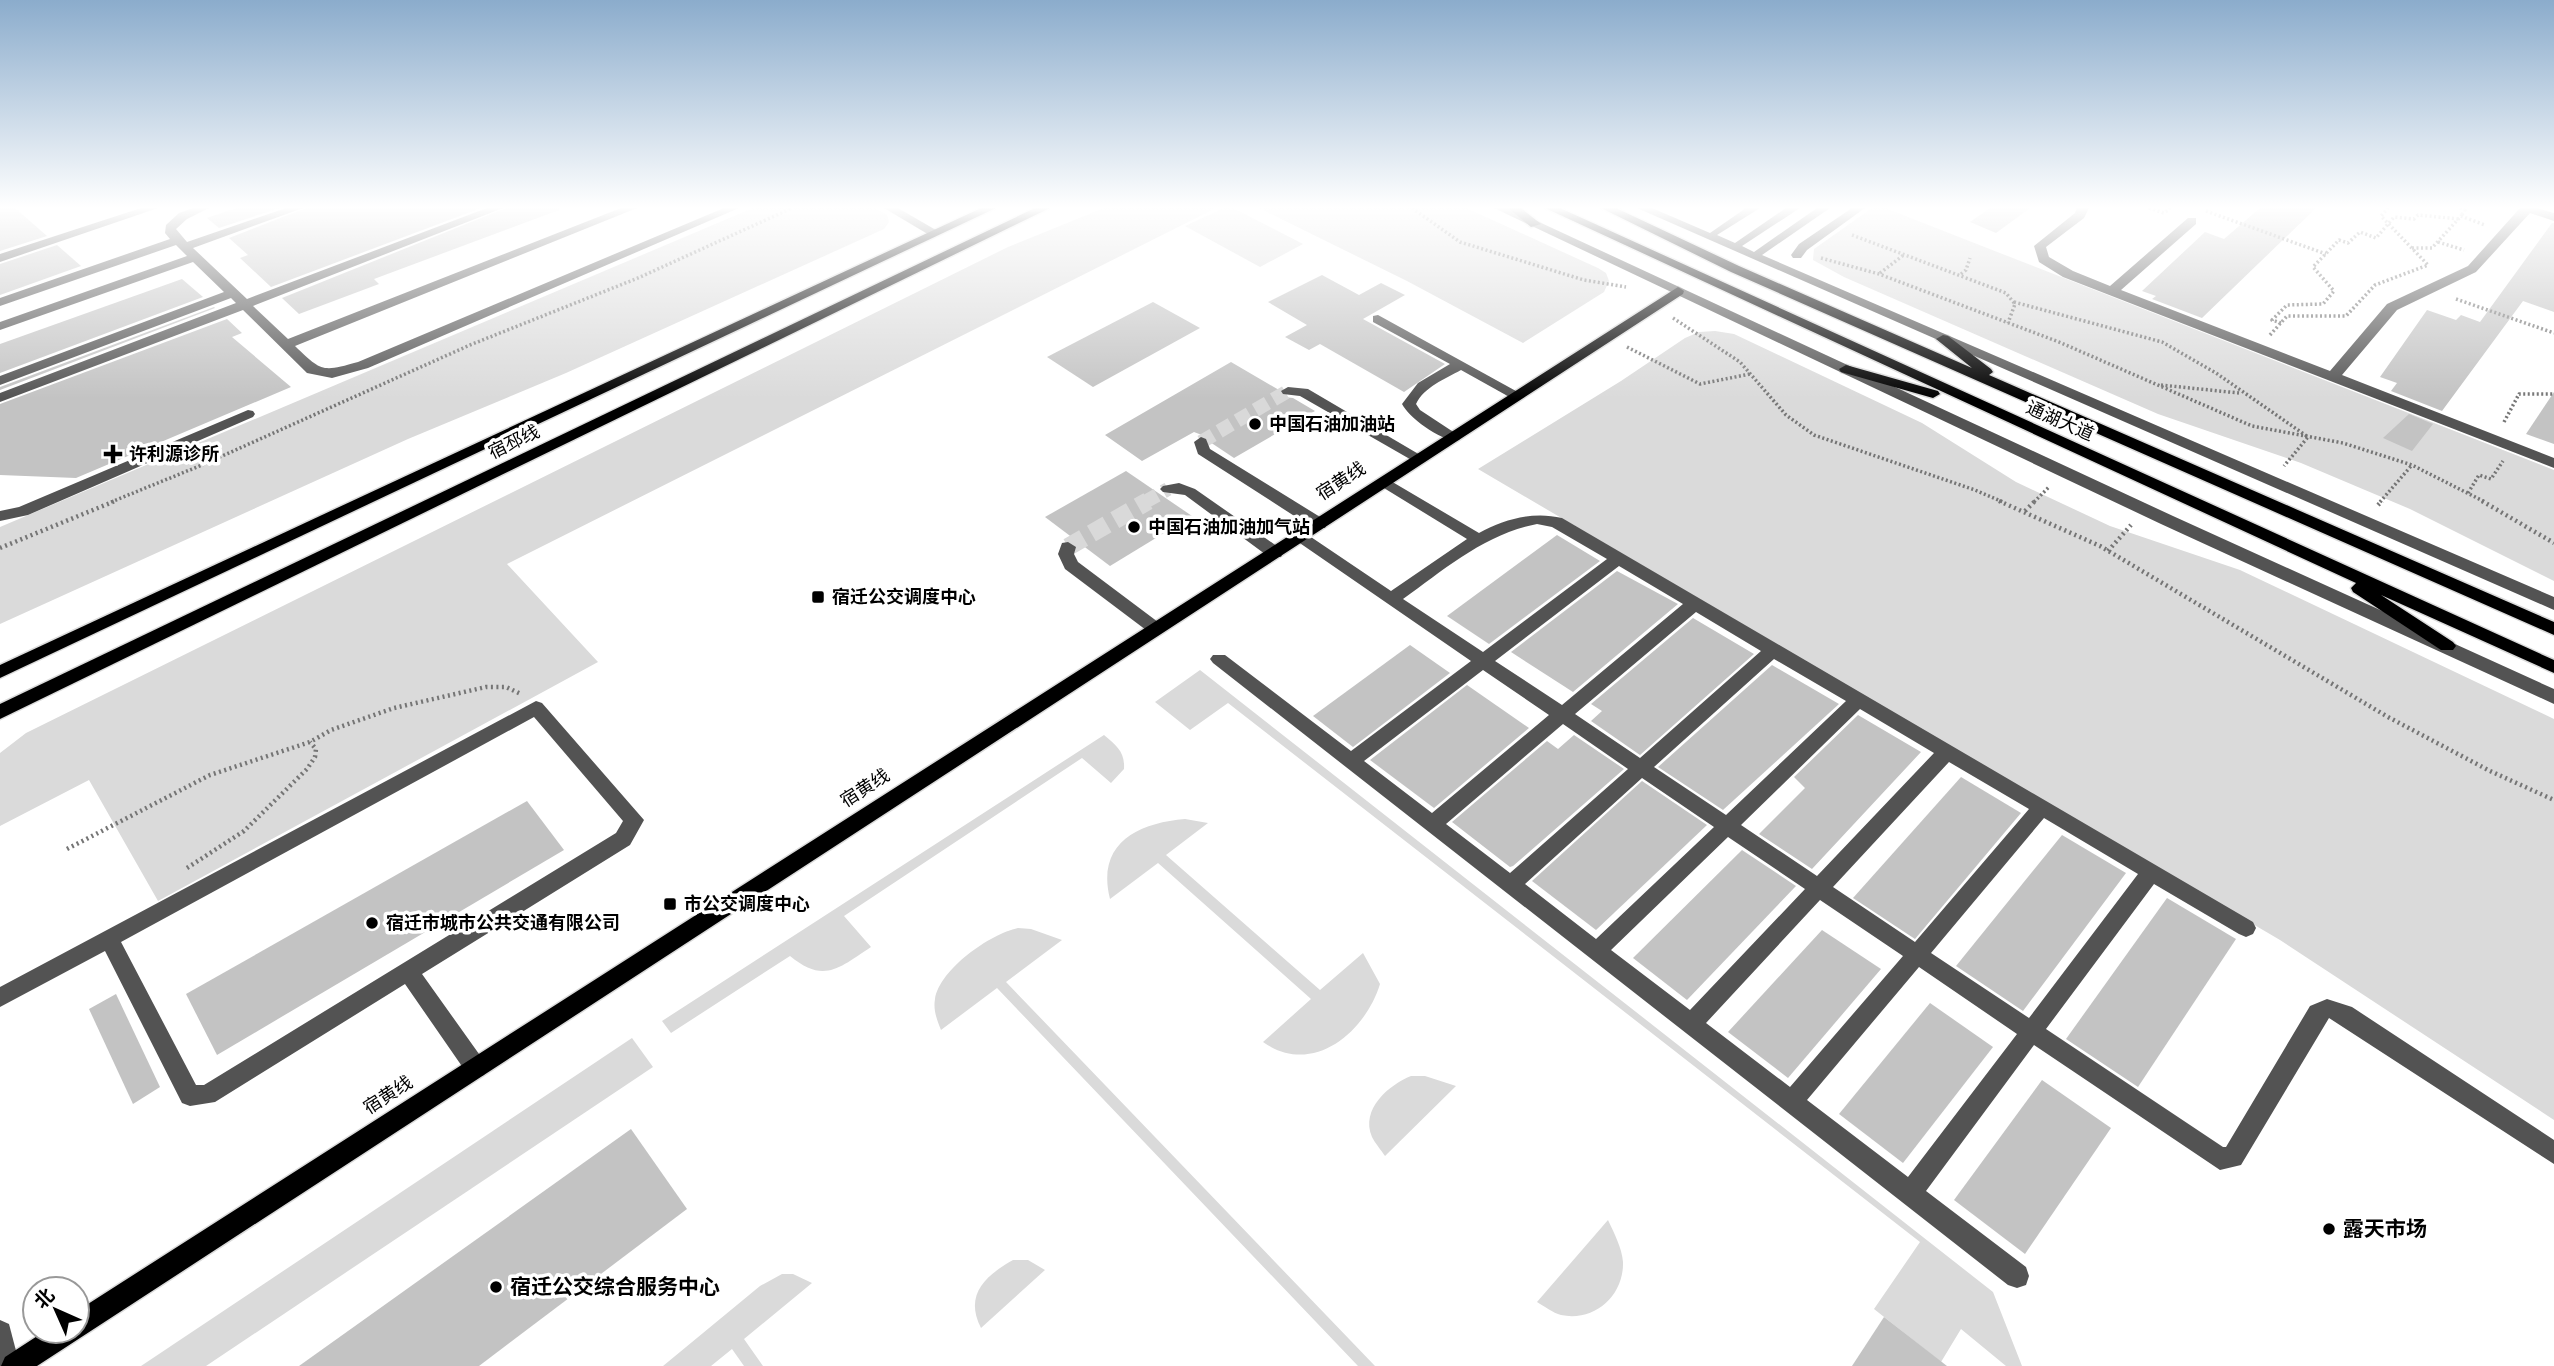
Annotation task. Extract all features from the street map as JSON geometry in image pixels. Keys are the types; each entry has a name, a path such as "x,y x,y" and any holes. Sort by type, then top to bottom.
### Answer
{"main road":[{"name":"宿邳线","path":"0,671 851,272"},
{"name":"宿邳线","path":"0,712 912,272"},
{"name":"通湖大道","path":"1687,272 2554,667"},
{"name":"通湖大道","path":"1743,272 2554,629"},
{"name":"宿黄线","path":"91,1316 1678,291"},
{"path":"1942,339 2008,389"},
{"path":"1846,369 1990,410"},
{"path":"2309,555 2447,646"},
{"path":"14,1366 46,1345"}],"street":[{"path":"0,302 93,272"},
{"path":"0,326 153,272"},
{"path":"210,272 312,370 332,374 347,371 582,272"},
{"path":"0,398 331,272"},
{"path":"286,345 470,272"},
{"path":"1637,272 2167,520 2554,697"},
{"path":"1788,272 2554,604"},
{"path":"2063,272 2554,463"},
{"path":"2111,292 2134,272"},
{"path":"2332,377 2392,307 2467,272"},
{"path":"0,381 232,293"},
{"path":"1378,319 1518,396"},
{"path":"1454,437 1414,414 1409,404 1412,396 1420,389 1461,365"},
{"path":"1288,391 1303,392 1420,459"},
{"path":"0,516 23,511 248,414"},
{"path":"1201,442 1203,451 1319,524"},
{"path":"1384,482 1479,540"},
{"path":"1168,489 1179,488 1190,492 1275,552"},
{"path":"1392,599 1479,540 1510,523 1545,518 1556,522 2246,928"},
{"path":"1299,537 2220,1159 2232,1157 2318,1013 2327,1008 2344,1014 2554,1153"},
{"path":"1068,547 1066,554 1071,565 1156,629"},
{"path":"1351,761 1618,559"},
{"path":"1432,824 1694,604"},
{"path":"1511,884 1773,650"},
{"path":"1219,659 2017,1276"},
{"path":"1597,951 1859,700"},
{"path":"0,998 109,939 536,709 634,820 623,839 207,1095 190,1096 109,939"},
{"path":"1692,1024 1947,752"},
{"path":"1792,1102 2041,808"},
{"path":"1910,1193 2151,872"},
{"path":"408,971 476,1068"},
{"path":"0,1334 7,1366"}],"path":[{"path":"0,548 202,465 470,345 652,272"},
{"path":"1557,272 1620,288 1632,286"},
{"path":"1871,272 2008,323 2252,426 2377,451 2468,493 2554,543"},
{"path":"1951,272 2006,293 2014,302 2162,342 2216,373 2308,437"},
{"path":"1960,275 1964,272"},
{"path":"2281,323 2272,320 2287,304 2323,304 2334,291 2317,272"},
{"path":"2257,348 2287,316 2346,316 2375,285 2410,272"},
{"path":"2430,290 2554,333"},
{"path":"2008,323 2015,310 2014,302"},
{"path":"1654,307 1740,362 1796,424 1814,435 1975,490 2108,551 2388,718 2490,771 2554,800"},
{"path":"1607,338 1700,384 1750,374"},
{"path":"2157,384 2244,394"},
{"path":"2468,493 2480,475 2491,479 2519,437 2503,420 2519,394 2554,394"},
{"path":"2284,467 2308,437"},
{"path":"2377,506 2412,465"},
{"path":"2025,511 2052,485"},
{"path":"2108,551 2133,523"},
{"path":"68,849 210,775 310,742 331,730 394,709 486,687 506,687 524,695 536,709"},
{"path":"176,875 244,831 274,799 292,785 315,757 316,749 310,742"}],"shaded area":[{"path":"603,272 790,272 566,373 408,439 0,624 0,527"},
{"path":"958,272 1089,272 507,564 598,662 158,901 89,780 0,826 0,753 26,733"},
{"path":"1388,272 1604,272 1609,281 1604,292 1523,343"},
{"path":"1834,272 2048,272 2554,470 2554,581 2410,509 2301,463 2158,414"},
{"path":"1699,332 1734,334 1922,423 2016,482 2110,526 2240,570 2554,719 2554,1120 2280,940 1478,469 1621,381 1685,338"},
{"path":"1200,670 1993,1292 2022,1366 2006,1366 1961,1329 1941,1362 1874,1309 1920,1242 1228,703 1190,730 1155,702"},
{"path":"1104,735 1119,750 1124,763 1124,769 1111,783 1082,758 844,916 871,947 850,961 822,971 802,965 790,956 671,1033 662,1021"},
{"path":"1185,819 1208,823 1166,855 1320,990 1363,953 1380,984 1362,1019 1334,1044 1318,1052 1300,1055 1281,1052 1263,1042 1311,999 1158,863 1110,899 1107,880 1109,864 1124,840 1151,825"},
{"path":"1018,928 1031,929 1062,940 1006,982 1375,1366 1358,1366 997,988 941,1030 935,999 946,976 981,945"},
{"path":"632,1038 653,1067 206,1366 141,1366"},
{"path":"1411,1076 1425,1076 1456,1086 1385,1156 1372,1137 1370,1117 1373,1108 1386,1092"},
{"path":"1608,1220 1623,1262 1622,1274 1613,1296 1595,1310 1573,1316 1558,1314 1537,1302"},
{"path":"1013,1260 1028,1260 1045,1270 981,1328 976,1316 976,1296 986,1280"},
{"path":"782,1274 793,1274 812,1283 744,1339 763,1366 744,1366 732,1349 711,1366 663,1366 760,1286"}],"building":[{"path":"0,272 65,272 0,295"},
{"path":"255,272 312,272 271,287"},
{"path":"347,272 393,272 374,279 379,284 299,314 282,298"},
{"path":"2163,272 2250,272 2202,318 2152,299 2156,296 2142,291"},
{"path":"2517,272 2554,272 2554,312 2523,301 2442,411 2391,391 2397,383 2380,377 2427,310 2456,320 2461,315 2480,322"},
{"path":"1322,275 1359,295 1381,283 1405,295 1363,319 1445,364 1404,392 1320,344 1309,350 1285,337 1307,325 1268,302"},
{"path":"182,279 203,297 0,373 0,344"},
{"path":"1153,302 1200,328 1093,387 1047,357"},
{"path":"215,308 0,390 0,387"},
{"path":"227,319 242,333 232,337 291,387 76,478 0,475 0,404"},
{"path":"1231,362 1279,390 1283,397 1293,398 1315,411 1234,458 1210,442 1207,437 1194,432 1142,461 1105,435"},
{"path":"2554,392 2554,444 2526,434"},
{"path":"2409,414 2433,424 2412,451 2383,438"},
{"path":"1126,471 1192,516 1110,566 1045,517"},
{"path":"1557,535 1600,561 1489,644 1447,616"},
{"path":"1617,571 1678,604 1573,692 1511,652"},
{"path":"1693,618 1754,654 1640,755 1591,721 1602,711 1591,704"},
{"path":"1410,645 1450,673 1353,747 1313,716"},
{"path":"1772,665 1839,704 1723,810 1658,767"},
{"path":"1467,685 1529,728 1434,808 1370,760"},
{"path":"1858,715 1921,752 1812,869 1759,834 1805,788 1794,777"},
{"path":"1574,735 1624,769 1513,866 1510,867 1452,822 1547,741 1558,749"},
{"path":"1961,777 2021,813 1915,939 1853,898"},
{"path":"1642,781 1707,825 1596,930 1532,881"},
{"path":"527,801 564,850 217,1055 186,994"},
{"path":"2062,835 2126,873 2023,1011 1956,966"},
{"path":"1742,850 1796,886 1687,1000 1633,958"},
{"path":"2167,898 2236,939 2138,1087 2066,1039"},
{"path":"1822,930 1881,969 1788,1078 1728,1032"},
{"path":"116,994 160,1087 133,1104 89,1009"},
{"path":"1930,1003 1993,1047 1903,1163 1839,1114"},
{"path":"2042,1080 2111,1128 2025,1254 1954,1200"},
{"name":"宿迁公交综合服务中心","path":"631,1129 687,1209 479,1366 299,1366"},
{"path":"1884,1317 1947,1366 1852,1366"}],"tunnel":[{"path":"1201,442 1288,391"},
{"path":"1145,502 1168,489"},
{"path":"1068,547 1148,501"}],"place":[{"name":"中国石油加油站","path":"1255,424"},
{"name":"许利源诊所","path":"113,454"},
{"name":"中国石油加油加气站","path":"1134,527"},
{"name":"宿迁公交调度中心","path":"818,597"},
{"name":"市公交调度中心","path":"670,904"},
{"name":"宿迁市城市公共交通有限公司","path":"372,923"},
{"name":"露天市场","path":"2329,1229"},
{"name":"宿迁公交综合服务中心","path":"496,1287"}]}
